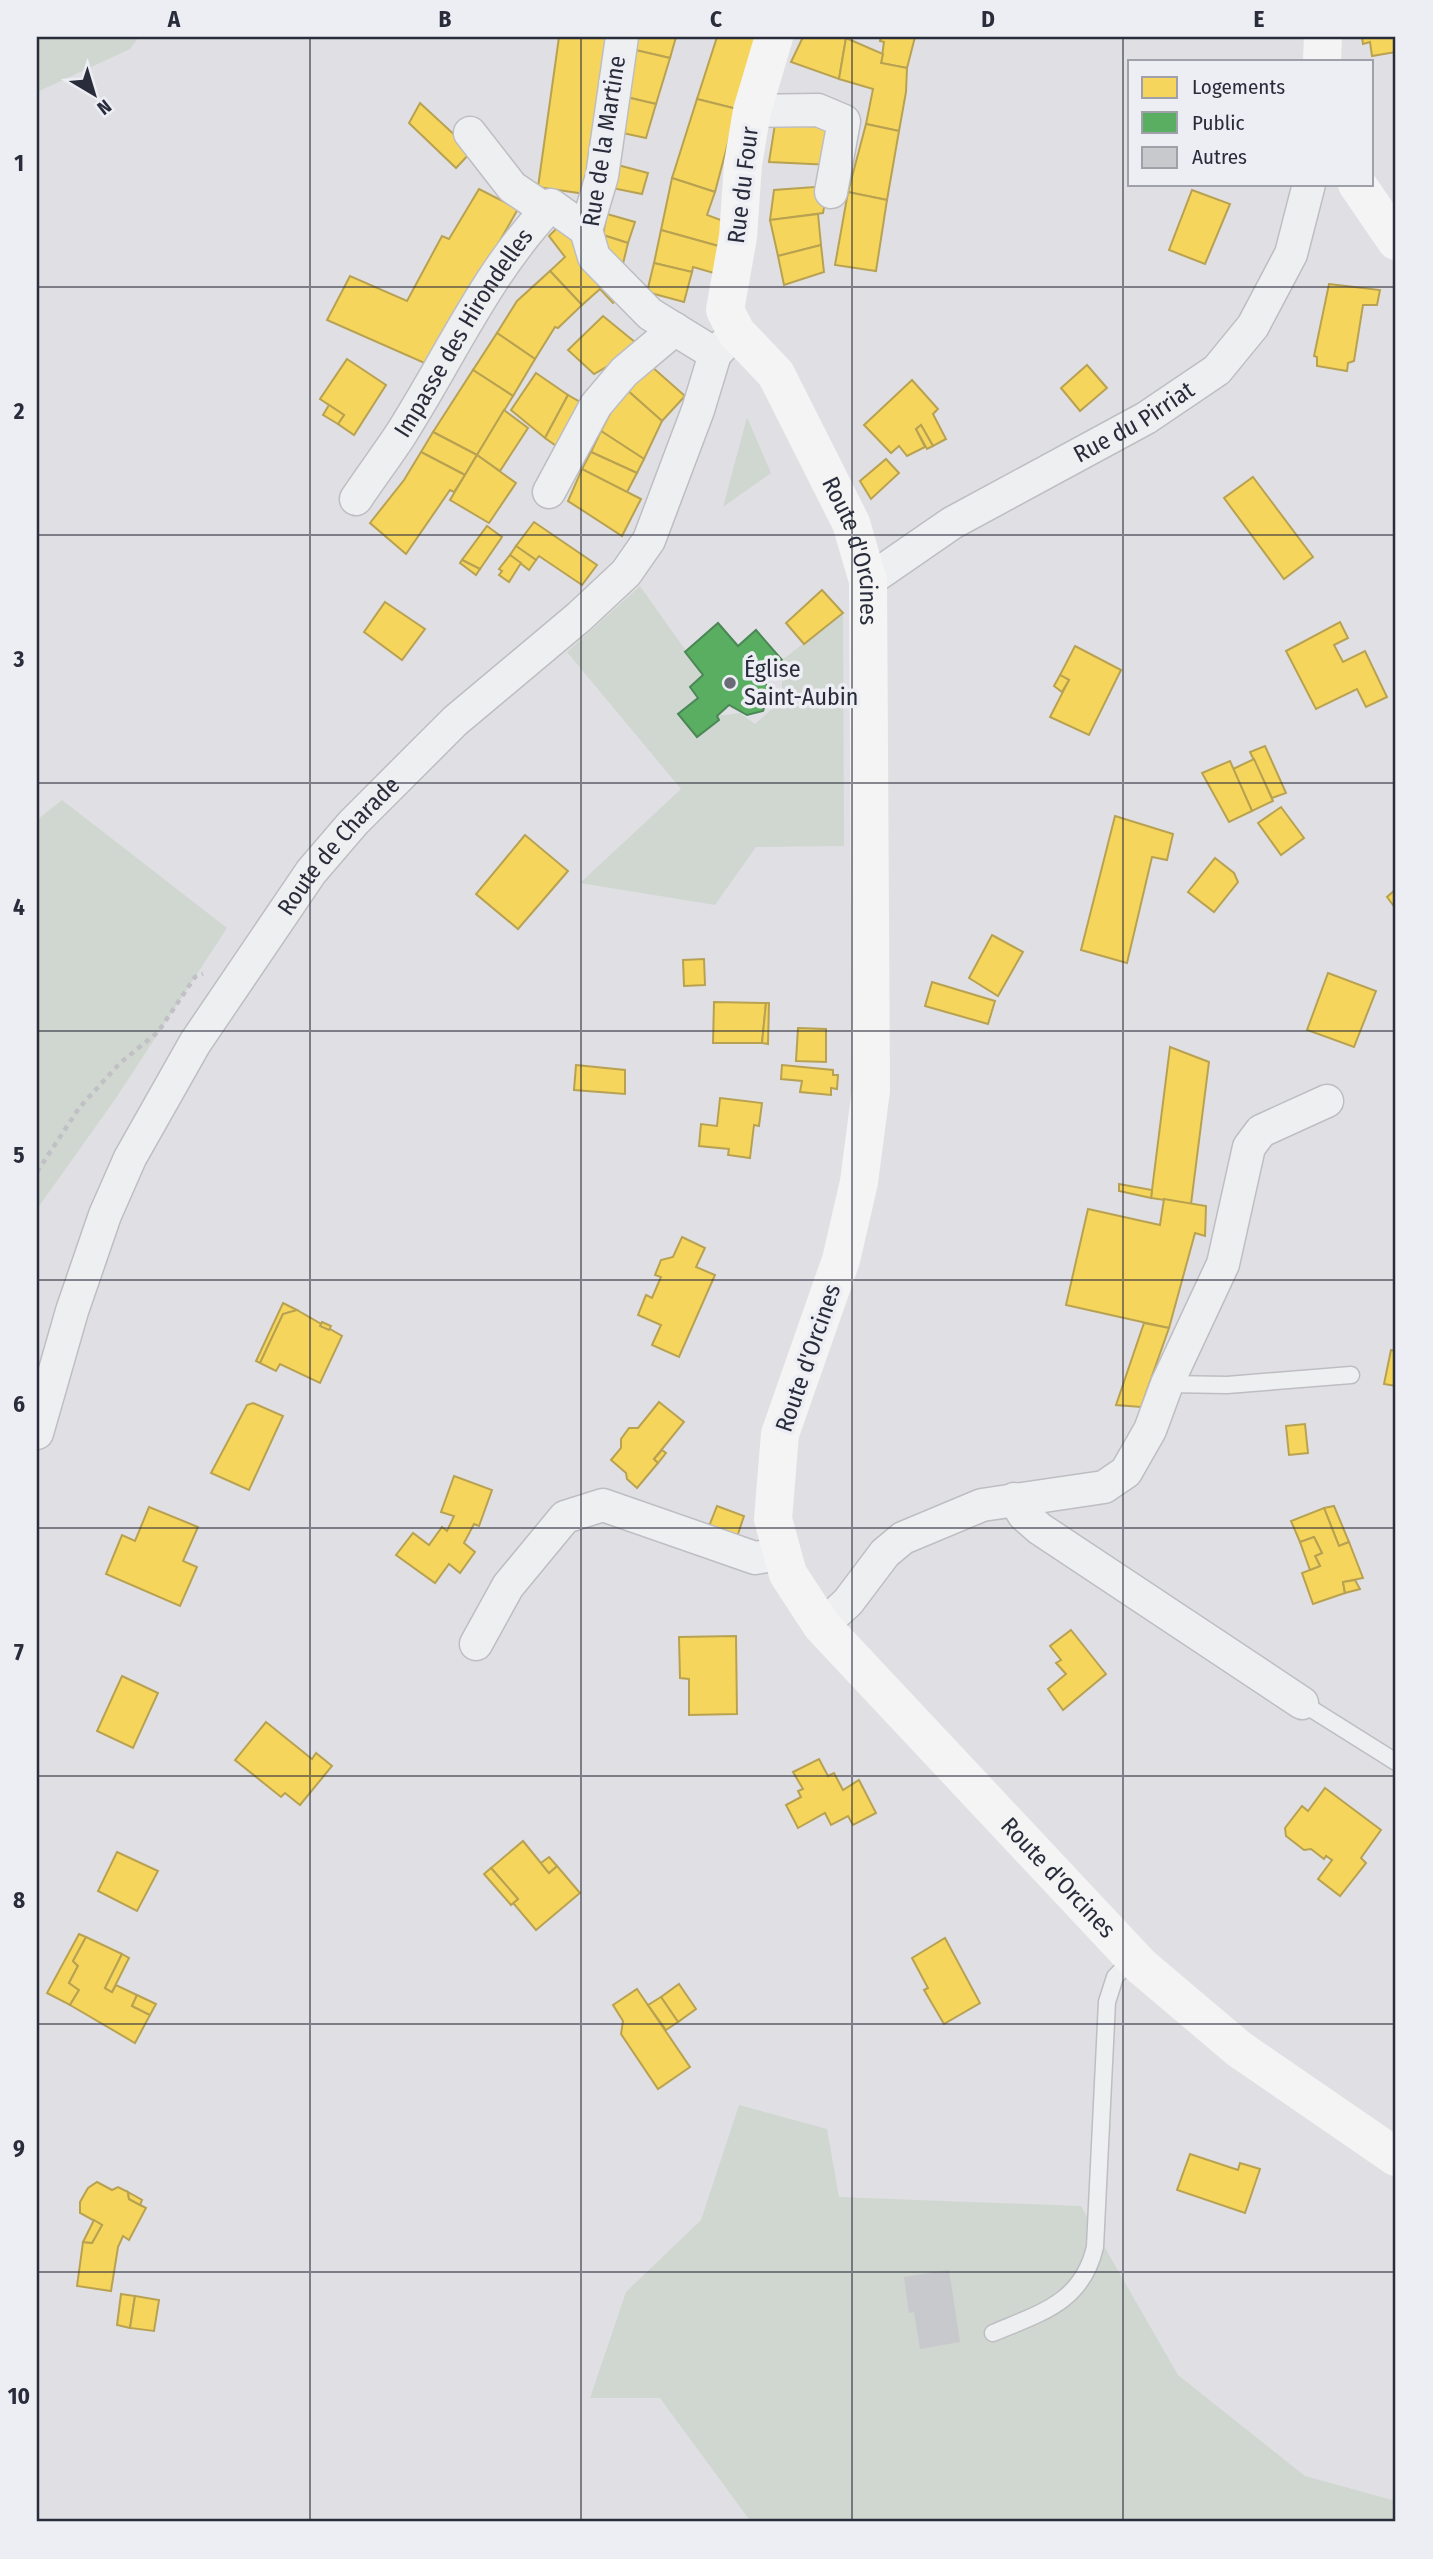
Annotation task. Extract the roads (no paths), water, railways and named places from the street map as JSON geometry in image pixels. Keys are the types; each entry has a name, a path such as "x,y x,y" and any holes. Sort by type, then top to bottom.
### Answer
{"main road":[{"name":"Rue du Four","path":"725,343 725,310 738,237 743,164 752,111 774,37"},
{"path":"1322,60 1323,37"},
{"path":"1358,186 1396,241"},
{"name":"Route d'Orcines","path":"725,343 776,374 851,523 868,581 871,1090 859,1182 841,1260 780,1434 773,1519 780,1553 800,1596 822,1626 1133,1958 1239,2049 1396,2157"}],"street":[{"name":"Rue de la Martine","path":"622,37 602,176 586,230 594,257 650,314 675,329 725,343"},
{"path":"752,111 818,110 844,121 831,192"},
{"path":"470,133 512,187 546,210"},
{"name":"Rue du Pirriat","path":"868,581 952,523 1146,418 1217,370 1253,326 1291,254 1308,186"},
{"name":"Impasse des Hirondelles","path":"356,499 399,437 474,306 523,234 551,205 586,230"},
{"path":"549,492 596,405 624,372 675,329"},
{"name":"Route de Charade","path":"37,1433 72,1311 105,1215 130,1158 195,1043 250,957 311,872 400,773 455,721 579,617 626,573 649,540 725,343"},
{"path":"822,1626 848,1602 886,1553 903,1538 982,1505 1104,1487 1126,1472 1150,1430 1167,1384 1223,1264 1249,1147 1261,1131 1327,1101"},
{"path":"1014,1499 1024,1515 1040,1529 1302,1703"},
{"path":"476,1644 508,1586 565,1517 603,1505 755,1558 780,1553"}],"lane":[{"path":"1167,1384 1227,1385 1350,1376"},
{"path":"1302,1703 1396,1762"},
{"path":"993,2333 1058,2304 1073,2293 1091,2264 1095,2247 1107,2002 1115,1977 1133,1958"}],"place":[{"name":"Église Saint-Aubin","path":"730,683"}]}
